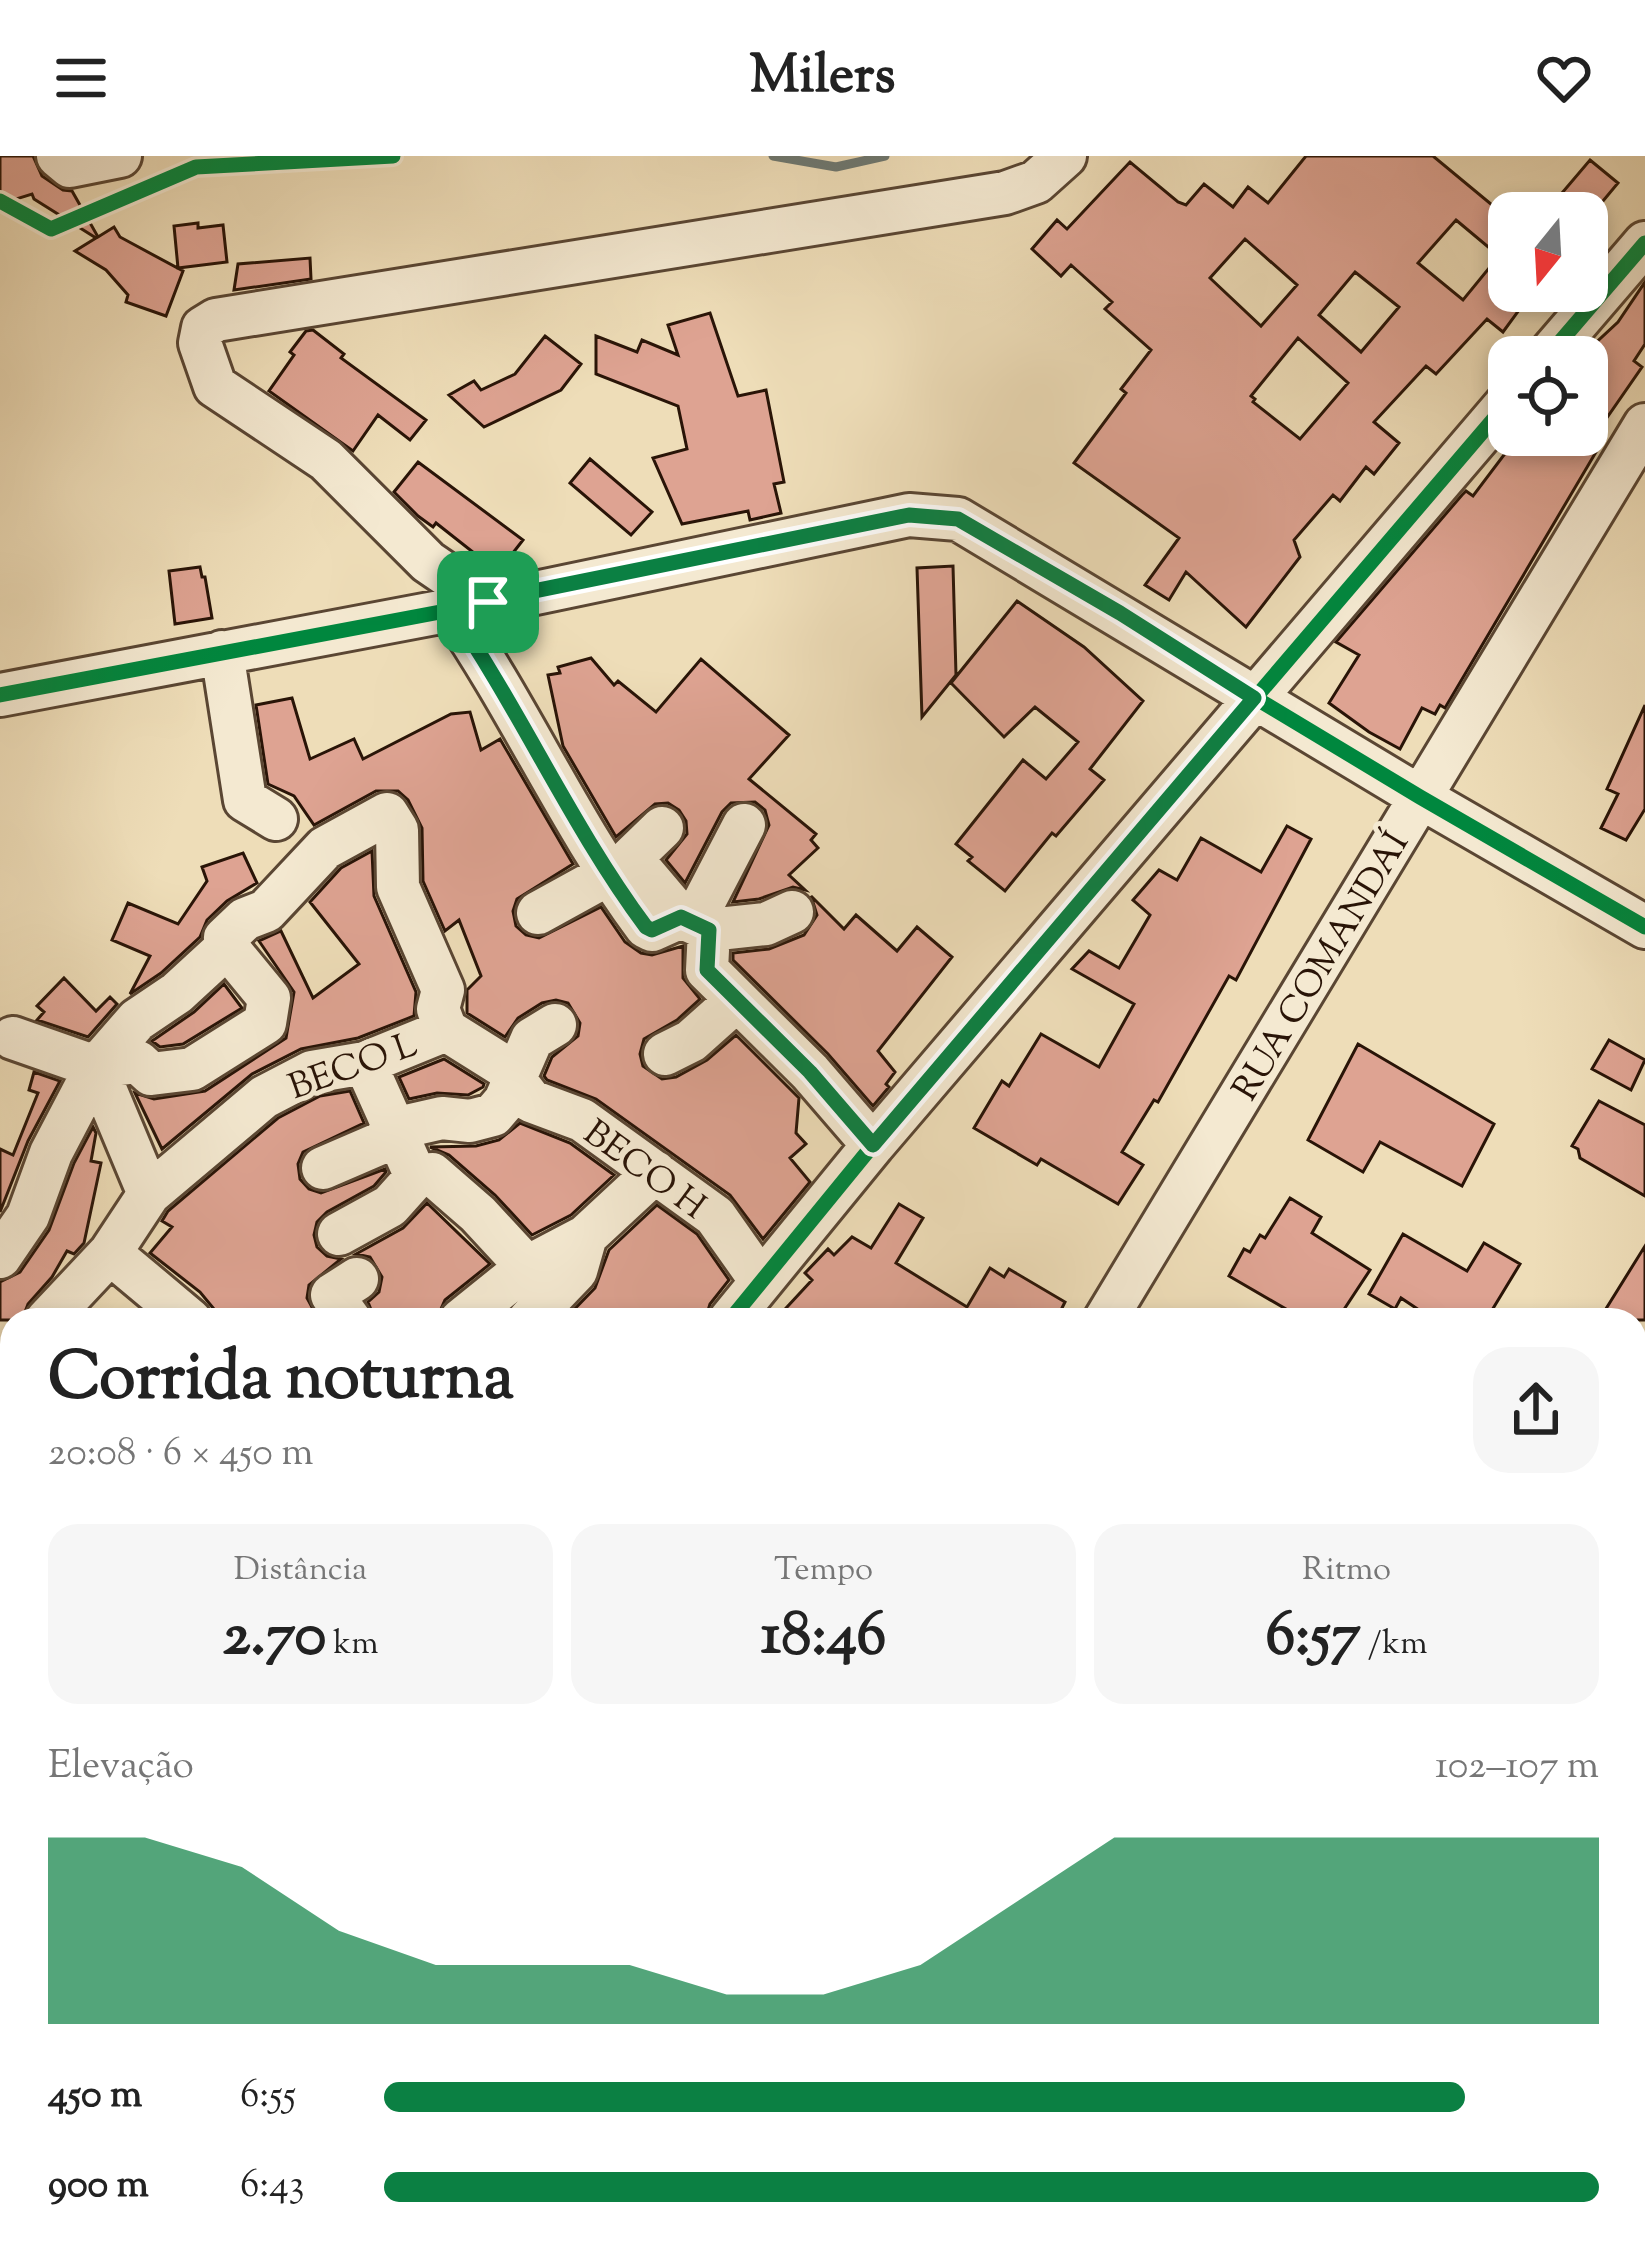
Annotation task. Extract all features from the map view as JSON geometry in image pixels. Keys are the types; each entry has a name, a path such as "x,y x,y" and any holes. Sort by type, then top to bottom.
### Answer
{"street":[{"path":"64,161 120,156"},
{"path":"792,912 766,924 646,927 607,875 497,677 469,605 326,460 215,386 200,343 203,328 216,320 1005,193 1036,182 1065,156"},
{"path":"1565,336 1645,242"},
{"name":"RUA COMANDAÍ","path":"1112,1308 1645,424"},
{"path":"740,1308 873,1145 1488,425"},
{"path":"0,695 909,515 958,519 1645,927"},
{"path":"222,652 245,800 276,819"},
{"path":"13,1038 96,1067 138,1062 151,1074 192,1069 266,1023 269,998 227,947 225,938 245,919 266,911 325,848 386,814 398,830 398,887 442,990 438,1009 446,1030"},
{"path":"695,923 744,825"},
{"path":"662,828 631,858 695,923 707,970 810,1072 873,1145"},
{"path":"538,914 607,875"},
{"path":"3,1254 28,1216 51,1153 96,1067 137,1020 177,993 227,947"},
{"path":"665,1054 691,1041 737,1000"},
{"path":"323,1168 381,1143 398,1128 442,1118 470,1121 493,1115 505,1101 532,1039 555,1024"},
{"name":"BECO L","path":"57,1308 110,1253 149,1194 264,1097 312,1072 365,1063 446,1030"},
{"name":"BECO H","path":"446,1030 505,1066 532,1100 582,1120 715,1216 761,1281"},
{"path":"365,1063 398,1128 416,1178"},
{"path":"96,1067 149,1194"},
{"path":"475,1308 527,1267 586,1236 655,1172"},
{"path":"339,1234 389,1206 416,1178 432,1174 527,1267"},
{"path":"541,1308 576,1271 586,1236"},
{"path":"110,1253 176,1308"}],"building":[{"path":"0,156 33,156 42,176 72,191 98,237 114,227 120,237 183,271 166,316 126,302 128,295 106,270 75,251 96,238 32,194 0,204"},
{"path":"1306,156 1433,156 1488,202 1488,247 1456,220 1418,263 1463,300 1488,269 1488,312 1518,312 1503,332 1487,319 1436,374 1426,366 1374,422 1399,443 1374,474 1366,467 1340,501 1333,495 1294,540 1300,557 1246,627 1186,572 1169,600 1145,585 1179,538 1074,463 1151,350 1105,309 1112,302 1071,265 1061,276 1032,249 1057,220 1067,229 1130,162 1186,205 1204,184 1233,207 1248,187 1268,203","holes":["1245,239 1297,285 1261,326 1210,278","1355,272 1399,307 1361,352 1319,315","1298,338 1348,383 1300,439 1251,396"]},
{"path":"1590,160 1618,183 1608,195 1563,192"},
{"path":"198,223 198,228 223,225 227,262 178,268 174,226"},
{"path":"310,258 311,279 234,290 238,264"},
{"path":"1645,282 1645,344 1634,361 1642,367 1608,416 1608,336 1603,336"},
{"path":"710,313 738,396 766,390 784,482 774,484 781,513 750,520 748,511 682,524 653,458 687,449 678,406 596,374 596,336 637,352 642,340 678,355 668,325"},
{"path":"313,330 344,354 341,358 426,420 410,440 378,415 353,451 269,391 294,355 290,352 306,331"},
{"path":"545,336 581,364 561,390 484,427 449,395 474,381 481,390 515,374"},
{"path":"1503,456 1594,456 1445,708 1440,705 1435,714 1422,708 1400,749 1329,703 1359,655 1336,642 1462,495 1466,491 1473,496"},
{"path":"590,459 652,512 631,535 570,483"},
{"path":"418,462 523,540 498,572 436,523 433,527 418,516 394,492"},
{"path":"953,566 956,675 922,717 917,568"},
{"path":"200,567 212,618 175,624 169,571"},
{"path":"1017,601 1084,647 1143,701 1090,769 1104,780 1005,891 968,861 972,857 956,844 1023,760 1046,779 1078,742 1035,707 1004,737 951,683"},
{"path":"591,658 614,685 618,681 656,712 701,659 789,735 749,779 816,834 811,840 818,848 789,875 805,890 793,887 733,902 769,825 765,810 755,802 731,803 722,812 685,883 666,860 687,834 679,810 668,803 655,804 616,837 563,746 548,675 560,673 558,667"},
{"path":"292,698 310,759 354,739 363,759 451,714 470,712 481,750 500,739 573,864 517,899 516,926 539,938 601,907 625,942 641,953 652,955 683,946 683,978 700,999 677,1020 644,1039 643,1066 662,1079 676,1077 707,1060 736,1035 799,1098 796,1133 806,1144 790,1158 810,1182 763,1239 730,1195 596,1099 547,1080 544,1076 552,1057 578,1036 580,1023 568,1003 542,1003 518,1018 505,1037 467,1013 467,990 481,976 459,920 445,931 423,881 422,828 408,800 398,791 376,791 314,825 294,796 268,784 256,705"},
{"path":"1645,705 1645,809 1626,840 1601,828 1618,794 1607,789"},
{"path":"1287,826 1311,839 1236,980 1229,976 1158,1102 1154,1100 1122,1152 1143,1165 1118,1204 1041,1159 1037,1165 974,1128 1002,1081 1009,1086 1041,1034 1099,1067 1134,1004 1072,969 1089,951 1119,968 1150,915 1133,900 1159,870 1177,880 1201,838 1261,872"},
{"path":"372,851 374,896 416,992 414,1016 358,1038 301,1049 252,1074 162,1149 135,1093 154,1099 205,1091 286,1038 294,992 259,941 281,931 313,998 359,964 310,902 341,868"},
{"path":"243,853 257,883 227,901 207,920 200,937 130,994 150,956 112,940 128,903 178,924 207,881 202,867"},
{"path":"811,896 844,929 856,915 897,951 917,927 952,957 878,1051 895,1072 873,1106 733,960 733,953 769,949 804,935 817,915"},
{"path":"64,978 96,1011 110,997 117,1004 88,1037 37,1020 44,1012 37,1006"},
{"path":"224,984 242,1008 183,1044 160,1047 152,1041 194,1012"},
{"path":"1609,1040 1645,1060 1631,1090 1592,1069"},
{"path":"1358,1044 1494,1124 1462,1186 1380,1142 1363,1172 1308,1140"},
{"path":"444,1059 483,1087 468,1095 437,1093 409,1099 399,1077"},
{"path":"34,1072 60,1081 28,1141 0,1212 0,1149 13,1155 38,1093 29,1090"},
{"path":"350,1091 364,1123 303,1152 298,1164 300,1179 321,1193 386,1172 374,1186 317,1222 317,1247 341,1259 309,1285 307,1298 312,1308 213,1308 150,1253 172,1227 162,1221 278,1118 320,1096"},
{"path":"1599,1101 1645,1125 1645,1196 1580,1158 1572,1146"},
{"path":"520,1123 570,1143 614,1175 571,1215 532,1235 449,1155 430,1147 476,1146 499,1140"},
{"path":"93,1127 91,1161 101,1163 84,1243 74,1254 67,1251 26,1308 0,1308 0,1282 20,1272 49,1230"},
{"path":"1290,1198 1321,1217 1312,1233 1370,1270 1345,1308 1284,1308 1229,1276 1244,1249 1250,1252 1260,1235 1265,1238"},
{"path":"427,1203 490,1264 441,1308 370,1308 368,1302 379,1292 382,1277 370,1257 356,1254 403,1228"},
{"path":"899,1204 923,1218 896,1263 967,1307 990,1268 1004,1277 1009,1269 1065,1302 1062,1308 786,1308 812,1280 805,1273 828,1249 834,1255 852,1237 871,1248"},
{"path":"657,1205 697,1234 729,1280 709,1308 576,1308 595,1288 609,1250"},
{"path":"1403,1234 1467,1271 1484,1243 1520,1264 1493,1308 1416,1308 1401,1298 1393,1308 1369,1294"},
{"path":"1645,1246 1645,1308 1606,1308"}],"waterway":[{"path":"0,201 51,229 196,167 393,156"},
{"path":"773,156 836,167 885,156"}],"cycle path":[{"path":"0,201 51,229 196,167 393,156"},
{"path":"1565,336 1645,243"},
{"path":"740,1308 873,1145 1488,426"},
{"path":"0,695 488,603 909,515 958,519 1645,927"}],"route":[{"path":"909,515 958,519 1254,698 873,1145 810,1072 707,970 709,930 681,917 652,930 646,927 607,875 497,677 450,608 488,602 909,515"}]}
